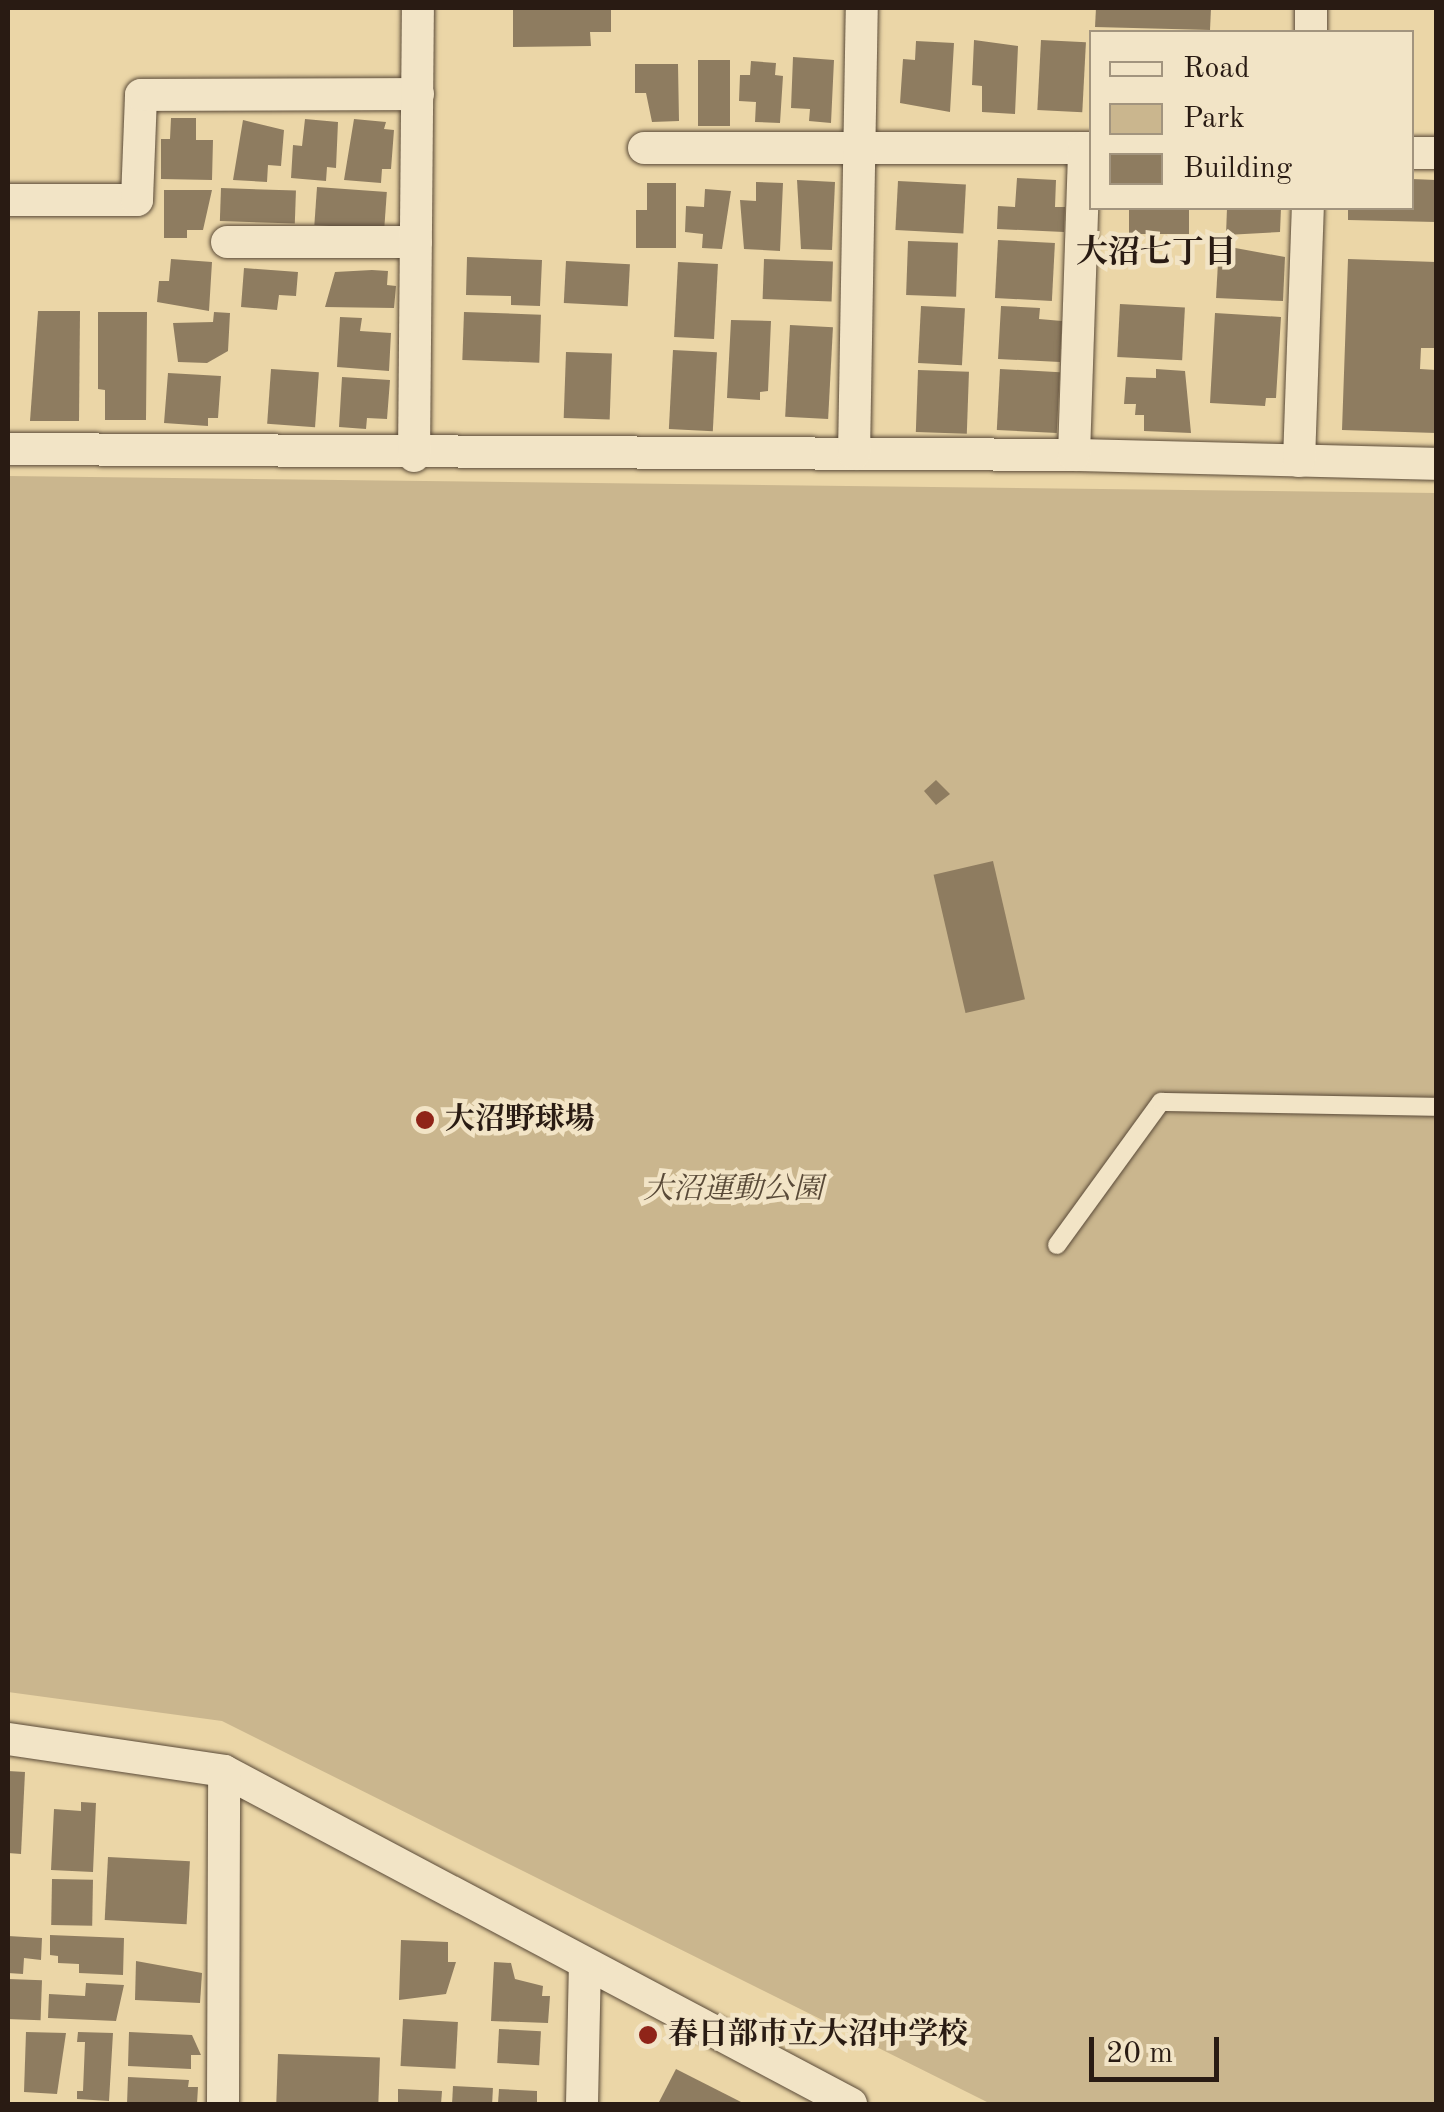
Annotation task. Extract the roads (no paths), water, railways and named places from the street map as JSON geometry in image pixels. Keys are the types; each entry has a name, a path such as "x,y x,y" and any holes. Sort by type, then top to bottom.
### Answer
{"street":[{"path":"414,456 418,8"},
{"path":"854,454 862,8"},
{"path":"8,200 138,200 141,95 418,94"},
{"path":"644,148 1088,148 1074,454"},
{"path":"1300,462 1308,210"},
{"path":"227,242 416,242"},
{"path":"8,449 414,456 1074,454 1436,464"},
{"path":"8,1740 224,1771 851,2104"},
{"path":"223,2104 224,1771"},
{"path":"582,2104 585,1965"}],"lane":[{"path":"1058,1244 1161,1102 1436,1107"}],"place":[{"name":"大沼野球場","path":"425,1120"},
{"name":"春日部市立大沼中学校","path":"648,2035"}],"district":[{"name":"大沼七丁目","path":"1156,254"}],"park label":[{"name":"大沼運動公園","path":"733,1190"}]}
